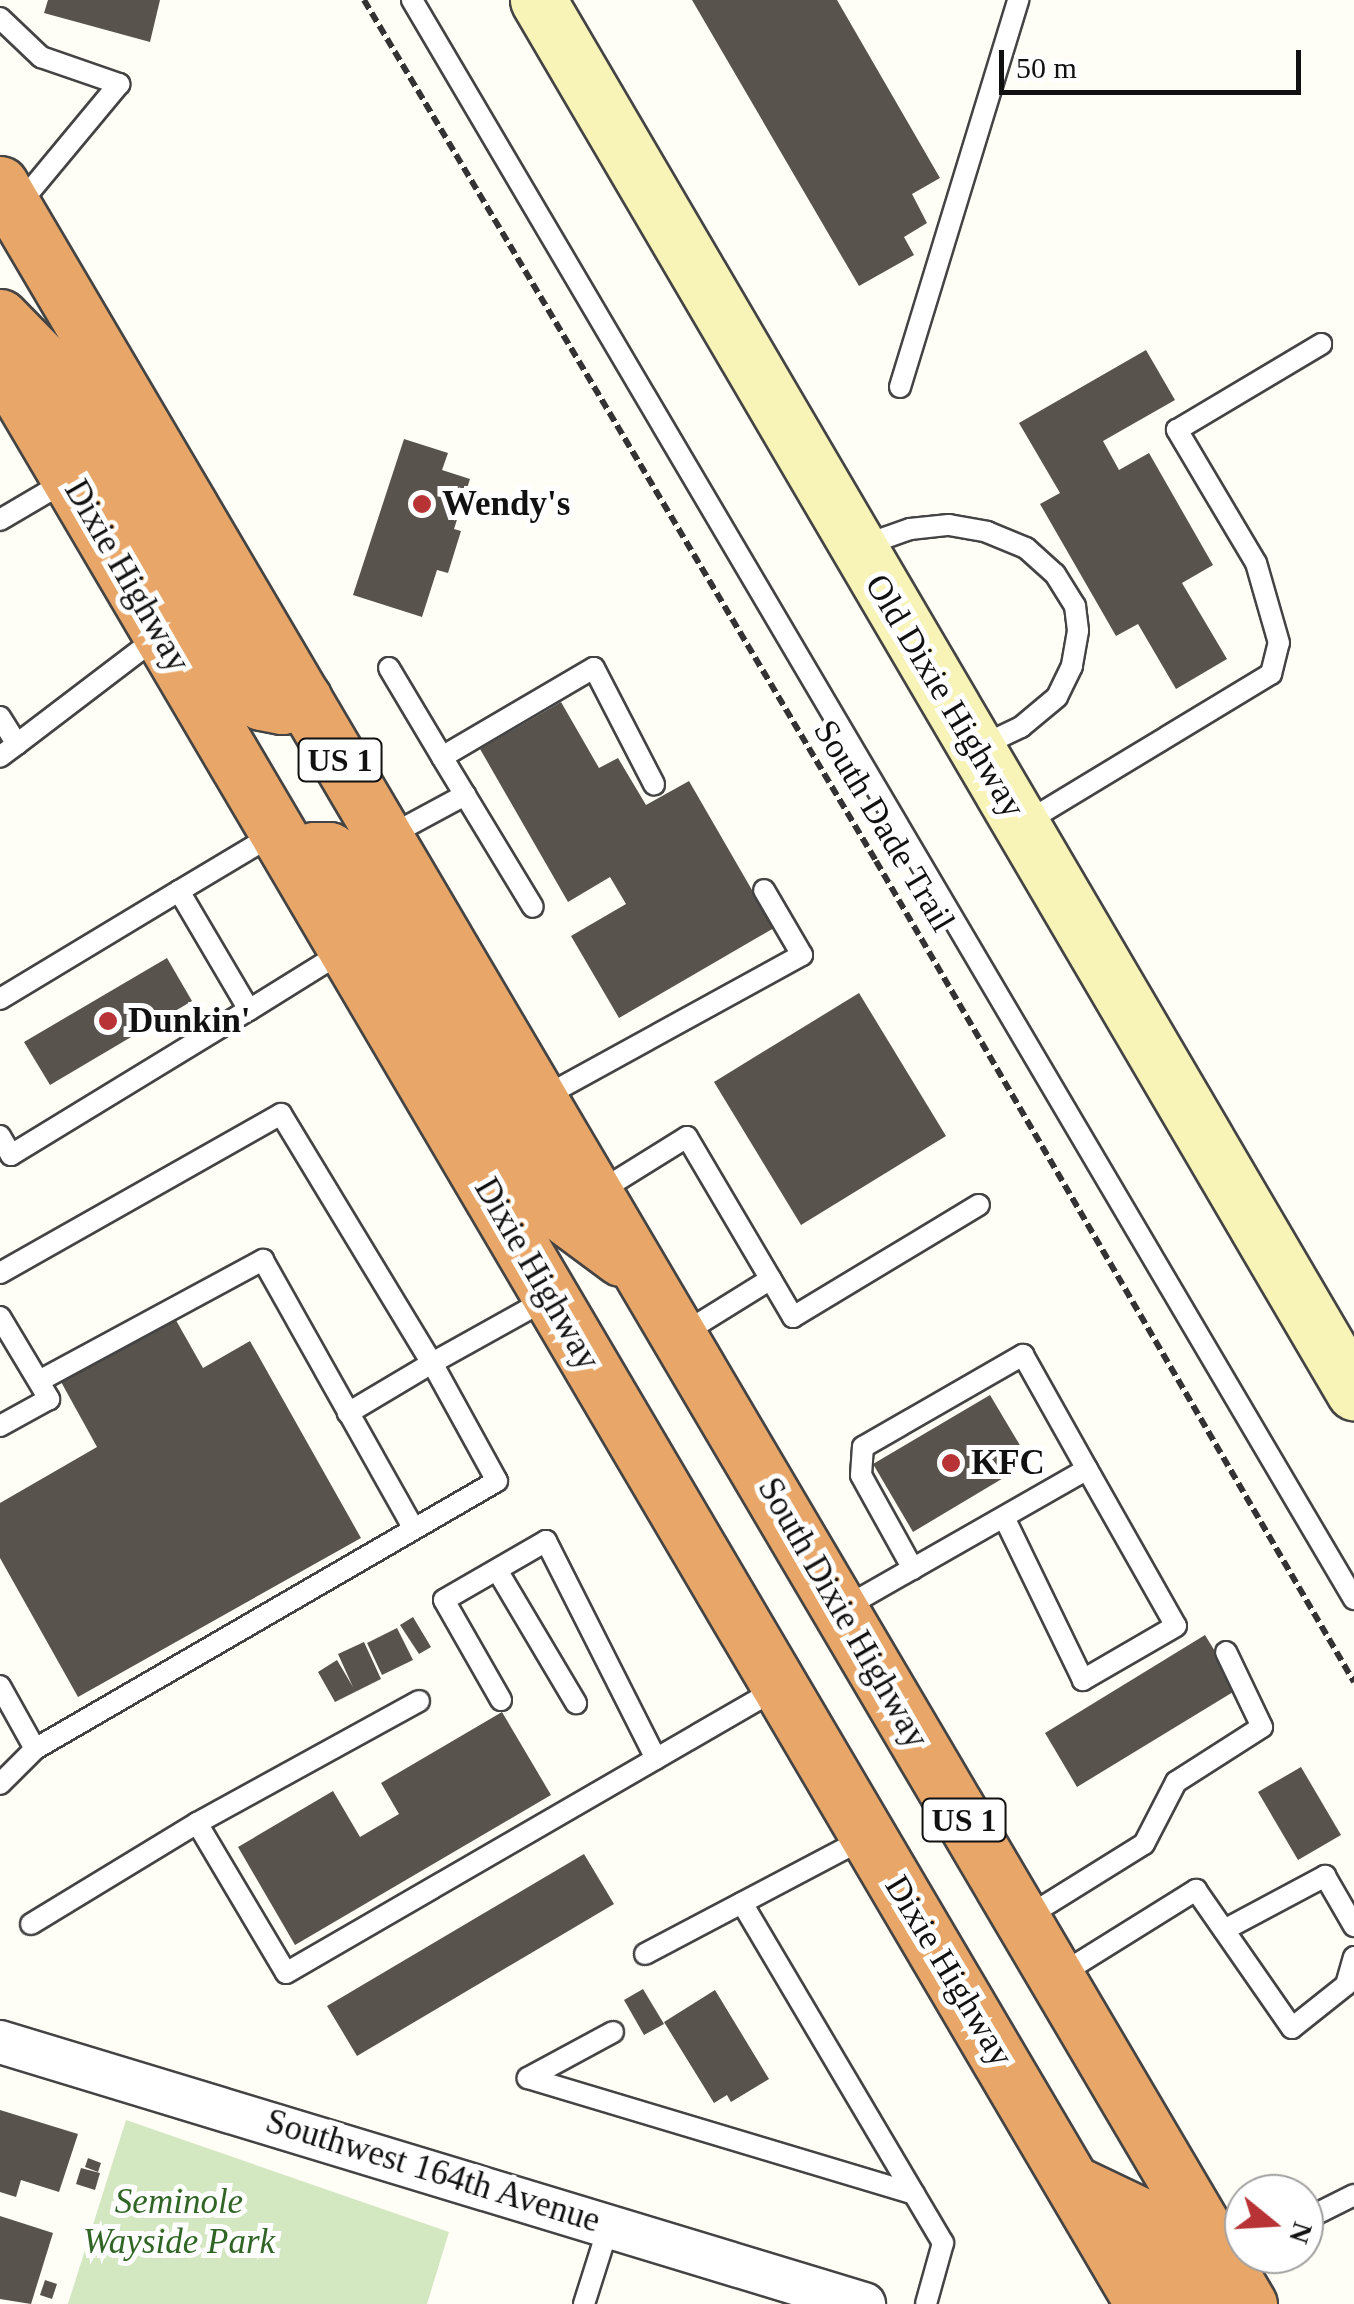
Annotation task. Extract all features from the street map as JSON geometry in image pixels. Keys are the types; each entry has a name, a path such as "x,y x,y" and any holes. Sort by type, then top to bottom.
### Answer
{"highway":[{"name":"US 1","path":"8,196 679,1336"},
{"path":"0,317 48,366 242,687 261,702 282,706 304,699"},
{"name":"Dixie Highway","path":"0,361 1077,2185"},
{"path":"286,846 329,850 349,864 552,1207 643,1275"},
{"name":"South Dixie Highway","path":"679,1336 1023,1920 1229,2280"},
{"name":"US 1","path":"1077,2185 1143,2304"},
{"path":"1077,2185 1142,2216 1229,2280"}],"street":[{"name":"Old Dixie Highway","path":"538,0 855,548 1022,824 1354,1392"},
{"name":"Southwest 164th Avenue","path":"0,2042 864,2304"}],"lane":[{"path":"412,0 1354,1599"},
{"path":"900,387 1018,0"},
{"path":"0,18 41,57 119,84 8,196"},
{"path":"1022,824 1272,674 1280,642 1256,563 1178,430 1322,344"},
{"path":"0,520 70,479"},
{"path":"855,548 910,529 949,525 987,532 1026,548 1055,574 1075,606 1078,631 1072,666 1056,697 1021,727 976,749"},
{"path":"0,717 8,751 161,634"},
{"path":"389,668 533,907"},
{"path":"442,758 594,668 654,784"},
{"path":"386,838 465,795"},
{"path":"0,998 179,891 286,846"},
{"path":"539,1099 802,955 764,890"},
{"path":"179,891 249,1010"},
{"path":"0,1136 11,1155 347,949"},
{"path":"0,1272 281,1114 432,1363 497,1481 35,1748 0,1784"},
{"path":"596,1194 687,1137 793,1317 979,1205"},
{"path":"39,1382 263,1260 414,1529"},
{"path":"679,1336 771,1279"},
{"path":"348,1413 551,1297"},
{"path":"0,1317 49,1399 0,1426"},
{"path":"913,1568 861,1474 862,1447 1023,1355 1176,1626 1083,1680 1004,1517"},
{"path":"841,1610 1087,1469"},
{"path":"501,1700 444,1600 546,1541 656,1759"},
{"path":"497,1570 576,1704"},
{"path":"1023,1920 1144,1844 1176,1782 1262,1727 1226,1652"},
{"path":"0,1686 35,1748"},
{"path":"196,1823 286,1973 780,1687"},
{"path":"31,1924 196,1823 419,1702"},
{"path":"645,1954 868,1836"},
{"path":"1224,1930 1325,1876 1354,1926"},
{"path":"1056,1977 1196,1890 1292,2028 1346,1985 1354,1957"},
{"path":"742,1903 943,2244 926,2304"},
{"path":"613,2032 528,2078 914,2194"},
{"path":"1324,2210 1354,2195"},
{"path":"584,2304 609,2225"}],"path":[{"name":"South Dade Trail","path":"364,0 876,861 1354,1682"}],"green space":[{"name":"Seminole Wayside Park","path":"126,2120 449,2232 427,2304 68,2304"}],"building":[{"path":"48,0 160,0 150,42 44,13"},
{"path":"692,0 837,0 940,178 912,194 927,223 904,237 914,255 859,286"},
{"path":"1146,350 1175,400 1103,441 1119,470 1149,453 1213,565 1182,583 1227,659 1176,689 1138,624 1116,636 1040,504 1060,493 1019,423"},
{"name":"Wendy's","path":"404,439 448,453 442,470 470,479 454,529 461,531 448,573 437,570 422,617 353,595"},
{"path":"561,702 599,768 618,758 646,805 689,781 774,928 619,1018 571,936 626,904 610,877 568,902 480,749"},
{"name":"Dunkin'","path":"167,958 192,1001 50,1085 24,1042"},
{"path":"859,993 946,1136 801,1225 714,1082"},
{"path":"173,1315 203,1368 250,1341 361,1538 78,1697 0,1558 0,1503 97,1447 60,1380"},
{"name":"KFC","path":"990,1395 1030,1462 913,1532 873,1464"},
{"path":"413,1617 431,1647 419,1654 400,1625"},
{"path":"397,1628 413,1660 382,1675 367,1643"},
{"path":"1205,1635 1238,1689 1077,1787 1045,1733"},
{"path":"364,1642 381,1679 335,1702 318,1672 337,1660 353,1687 338,1654"},
{"path":"502,1712 551,1795 295,1945 238,1847 333,1791 360,1837 399,1814 381,1783"},
{"path":"1301,1767 1341,1835 1298,1860 1258,1792"},
{"path":"584,1854 614,1904 357,2056 327,2006"},
{"path":"643,1989 664,2024 644,2035 624,2000"},
{"path":"715,1990 769,2079 731,2102 727,2095 714,2103 664,2022"},
{"path":"0,2110 78,2134 59,2192 21,2180 16,2197 0,2192"},
{"path":"88,2158 101,2163 98,2172 85,2167"},
{"path":"81,2168 100,2173 95,2190 76,2184"},
{"path":"0,2216 53,2233 31,2304 0,2299"},
{"path":"45,2280 57,2284 52,2299 40,2295"}],"place":[{"name":"Wendy's","path":"422,504"},
{"name":"Dunkin'","path":"108,1021"},
{"name":"KFC","path":"951,1463"}]}
